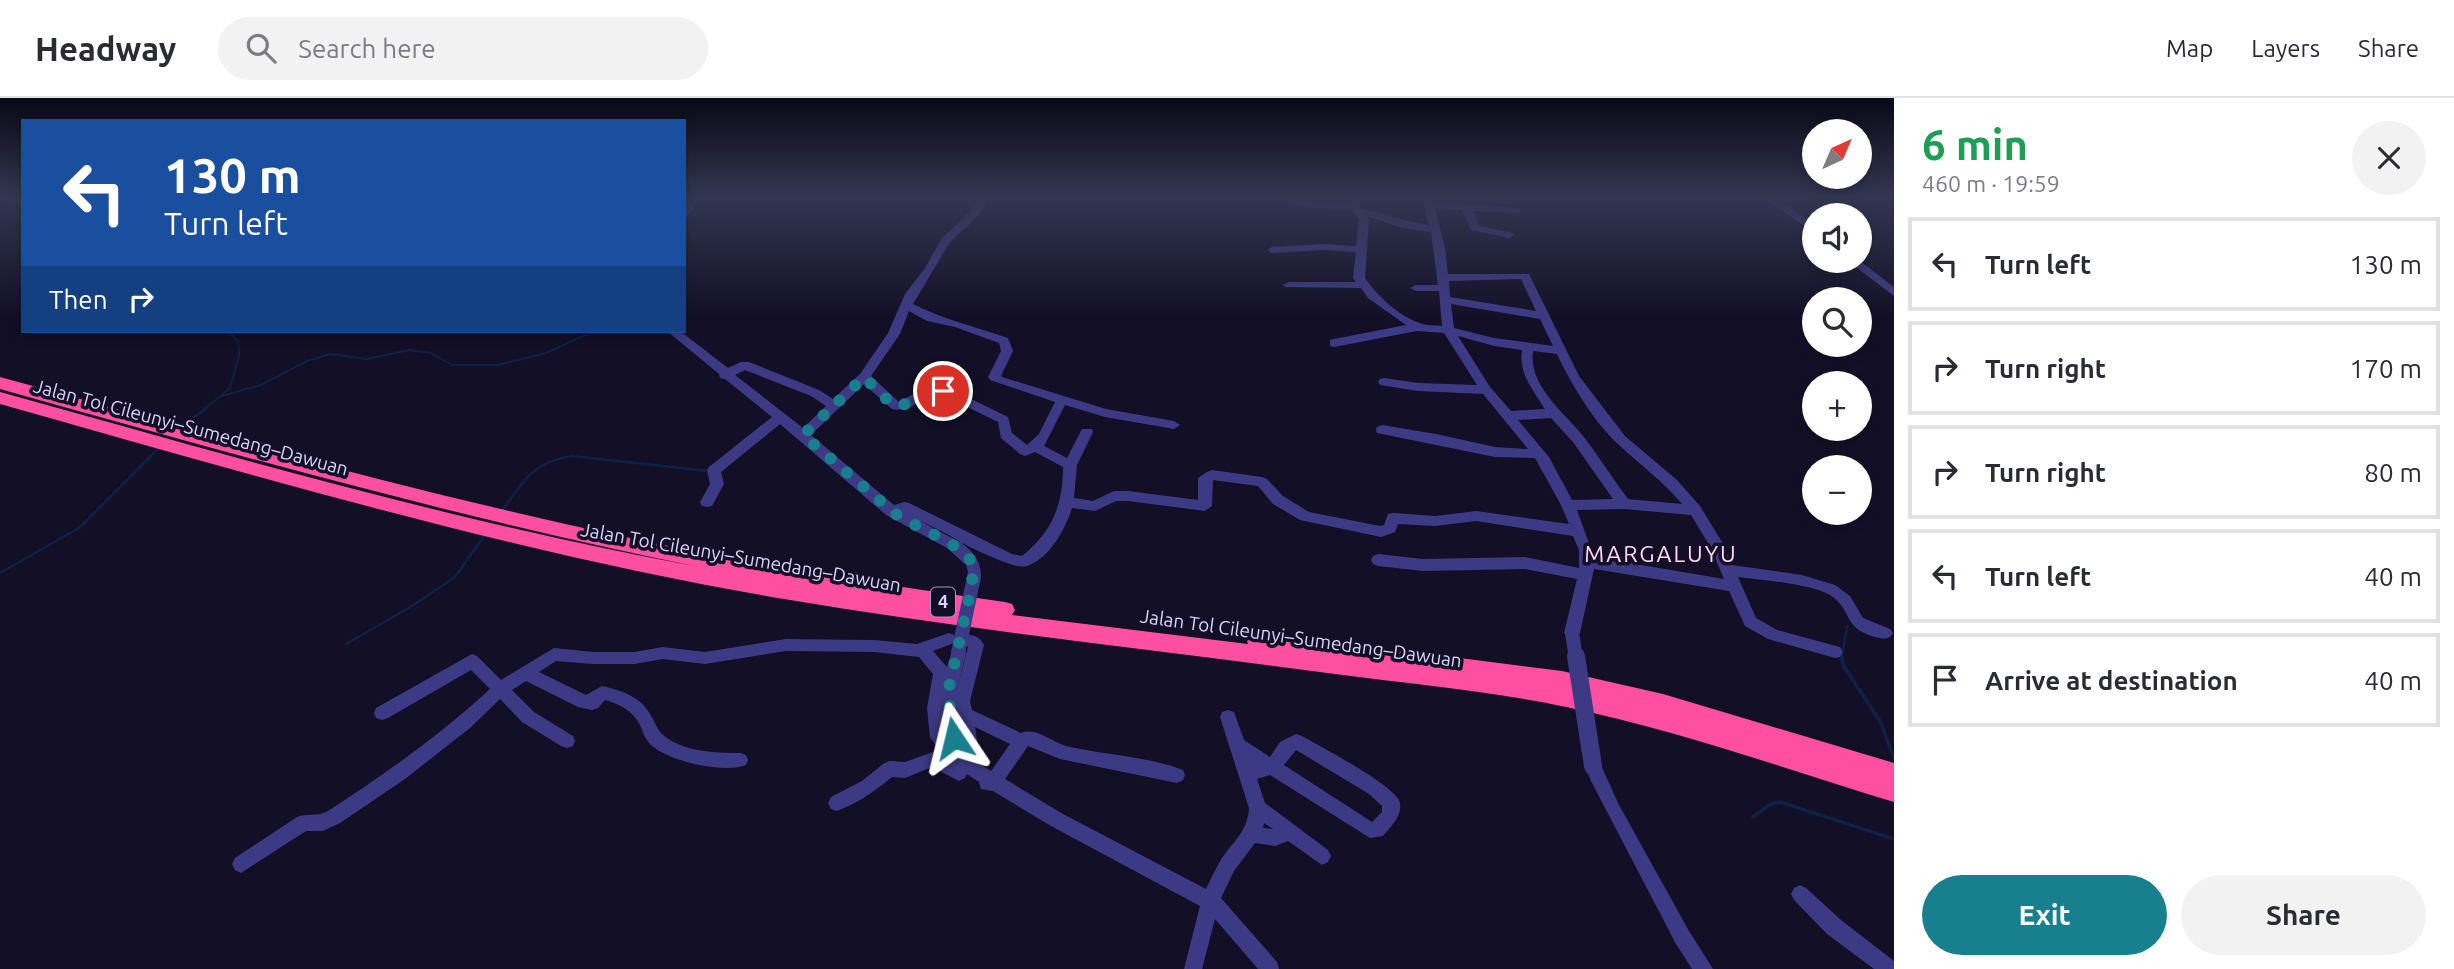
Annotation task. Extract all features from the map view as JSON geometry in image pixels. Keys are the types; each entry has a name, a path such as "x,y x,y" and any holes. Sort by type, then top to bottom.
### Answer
{"highway":[{"name":"Jalan Tol Cileunyi–Sumedang–Dawuan","path":"0,383 300,467 619,545 790,578 960,605 1562,680 1687,711 1894,773"},
{"name":"Jalan Tol Cileunyi–Sumedang–Dawuan","path":"0,398 288,479 612,559 783,591 959,618 1343,665 1565,697 1677,725 1894,791"}],"street":[{"path":"803,435 864,377 894,334 906,305 950,237"},
{"path":"1362,237 1359,273 1363,285 1372,296 1417,327"},
{"path":"1437,237 1448,330 1486,390 1539,453 1587,550 1587,569 1572,633 1593,766 1603,793 1664,907 1704,969"},
{"path":"1272,250 1324,247 1361,249"},
{"path":"1868,273 1894,293"},
{"path":"1416,288 1444,288 1523,275 1574,377 1606,423 1620,439 1672,483 1695,510 1717,546 1732,586 1750,622 1773,635 1835,652"},
{"path":"1289,285 1363,285"},
{"path":"1444,288 1468,305 1544,316"},
{"path":"906,305 931,318 958,324 1004,341 1007,351 994,377 1126,418 1174,425"},
{"path":"1334,343 1417,327 1448,330 1494,342 1562,351"},
{"path":"675,333 803,435 891,510 901,506 938,530 1009,559 1024,562 1059,529 1067,502 1070,466 1087,432"},
{"path":"1528,347 1526,360 1531,379 1554,414 1578,439 1624,504"},
{"path":"724,374 744,365 806,389 833,405"},
{"path":"864,377 885,398 900,407 928,389 943,391 1003,419 1006,422 1006,435 1025,451 1036,447 1049,428 1062,400"},
{"path":"1384,382 1418,387 1486,390"},
{"path":"1508,416 1554,414"},
{"path":"707,502 717,484 714,470 779,418"},
{"path":"1382,430 1454,442 1488,453 1518,456 1539,453"},
{"path":"1036,447 1070,466"},
{"path":"1067,502 1095,506 1114,496 1128,496 1205,506 1205,478 1212,475 1262,482 1278,500 1305,516 1381,532 1390,528 1393,518 1435,520 1476,516 1577,531"},
{"path":"1567,505 1624,504 1695,510"},
{"path":"938,530 973,562 975,572 948,692 948,704 954,738 976,771"},
{"path":"1378,560 1423,565 1525,563 1732,586"},
{"path":"1727,570 1772,574 1835,591 1863,628 1885,633"},
{"path":"917,650 959,644 976,645 962,701 976,771"},
{"path":"241,864 303,823 323,823 388,781 464,723 499,690 554,654 593,659 634,658 663,653 705,658 786,645 874,646 917,650 924,652 941,672 935,708 938,737 954,759 1079,832 1212,902 1270,969"},
{"path":"382,713 472,661 528,717 567,741"},
{"path":"527,674 584,702 592,703 602,693 619,698 640,710 656,739 675,751 698,757 710,756 722,761 740,760"},
{"path":"964,714 1021,741"},
{"path":"1194,969 1222,874 1251,834 1258,818 1258,808 1248,774 1228,717"},
{"path":"837,803 868,787 885,770 905,770 933,759 982,785 993,783 1021,741 1027,738 1060,752 1177,775"},
{"path":"1239,746 1274,766 1370,830 1377,831 1390,815 1391,803 1376,788 1296,741 1286,747 1274,766 1248,774"},
{"path":"1258,808 1322,856"},
{"path":"1251,834 1270,839 1290,832"},
{"path":"1800,894 1835,927 1889,969"}],"waterway":[{"path":"211,404 230,388 239,355 238,342 231,333"},
{"path":"222,396 261,385 307,361 330,354 367,359 409,350 431,353 452,365 498,365 546,353 590,333"},
{"path":"182,428 213,402"},
{"path":"0,573 79,528 161,446"},
{"path":"502,511 530,474 548,463 572,456 708,471"},
{"path":"346,644 412,606 455,577 486,533"},
{"path":"1842,657 1847,626"},
{"path":"1842,657 1843,665 1880,721 1894,758"},
{"path":"1753,817 1769,805 1780,802 1894,839"}],"district":[{"name":"MARGALUYU","path":"1661,554"}],"route":[{"path":"943,391 930,388 900,407 885,398 864,377 803,435 898,516 952,544 973,562 975,572 948,692 954,738"}]}
